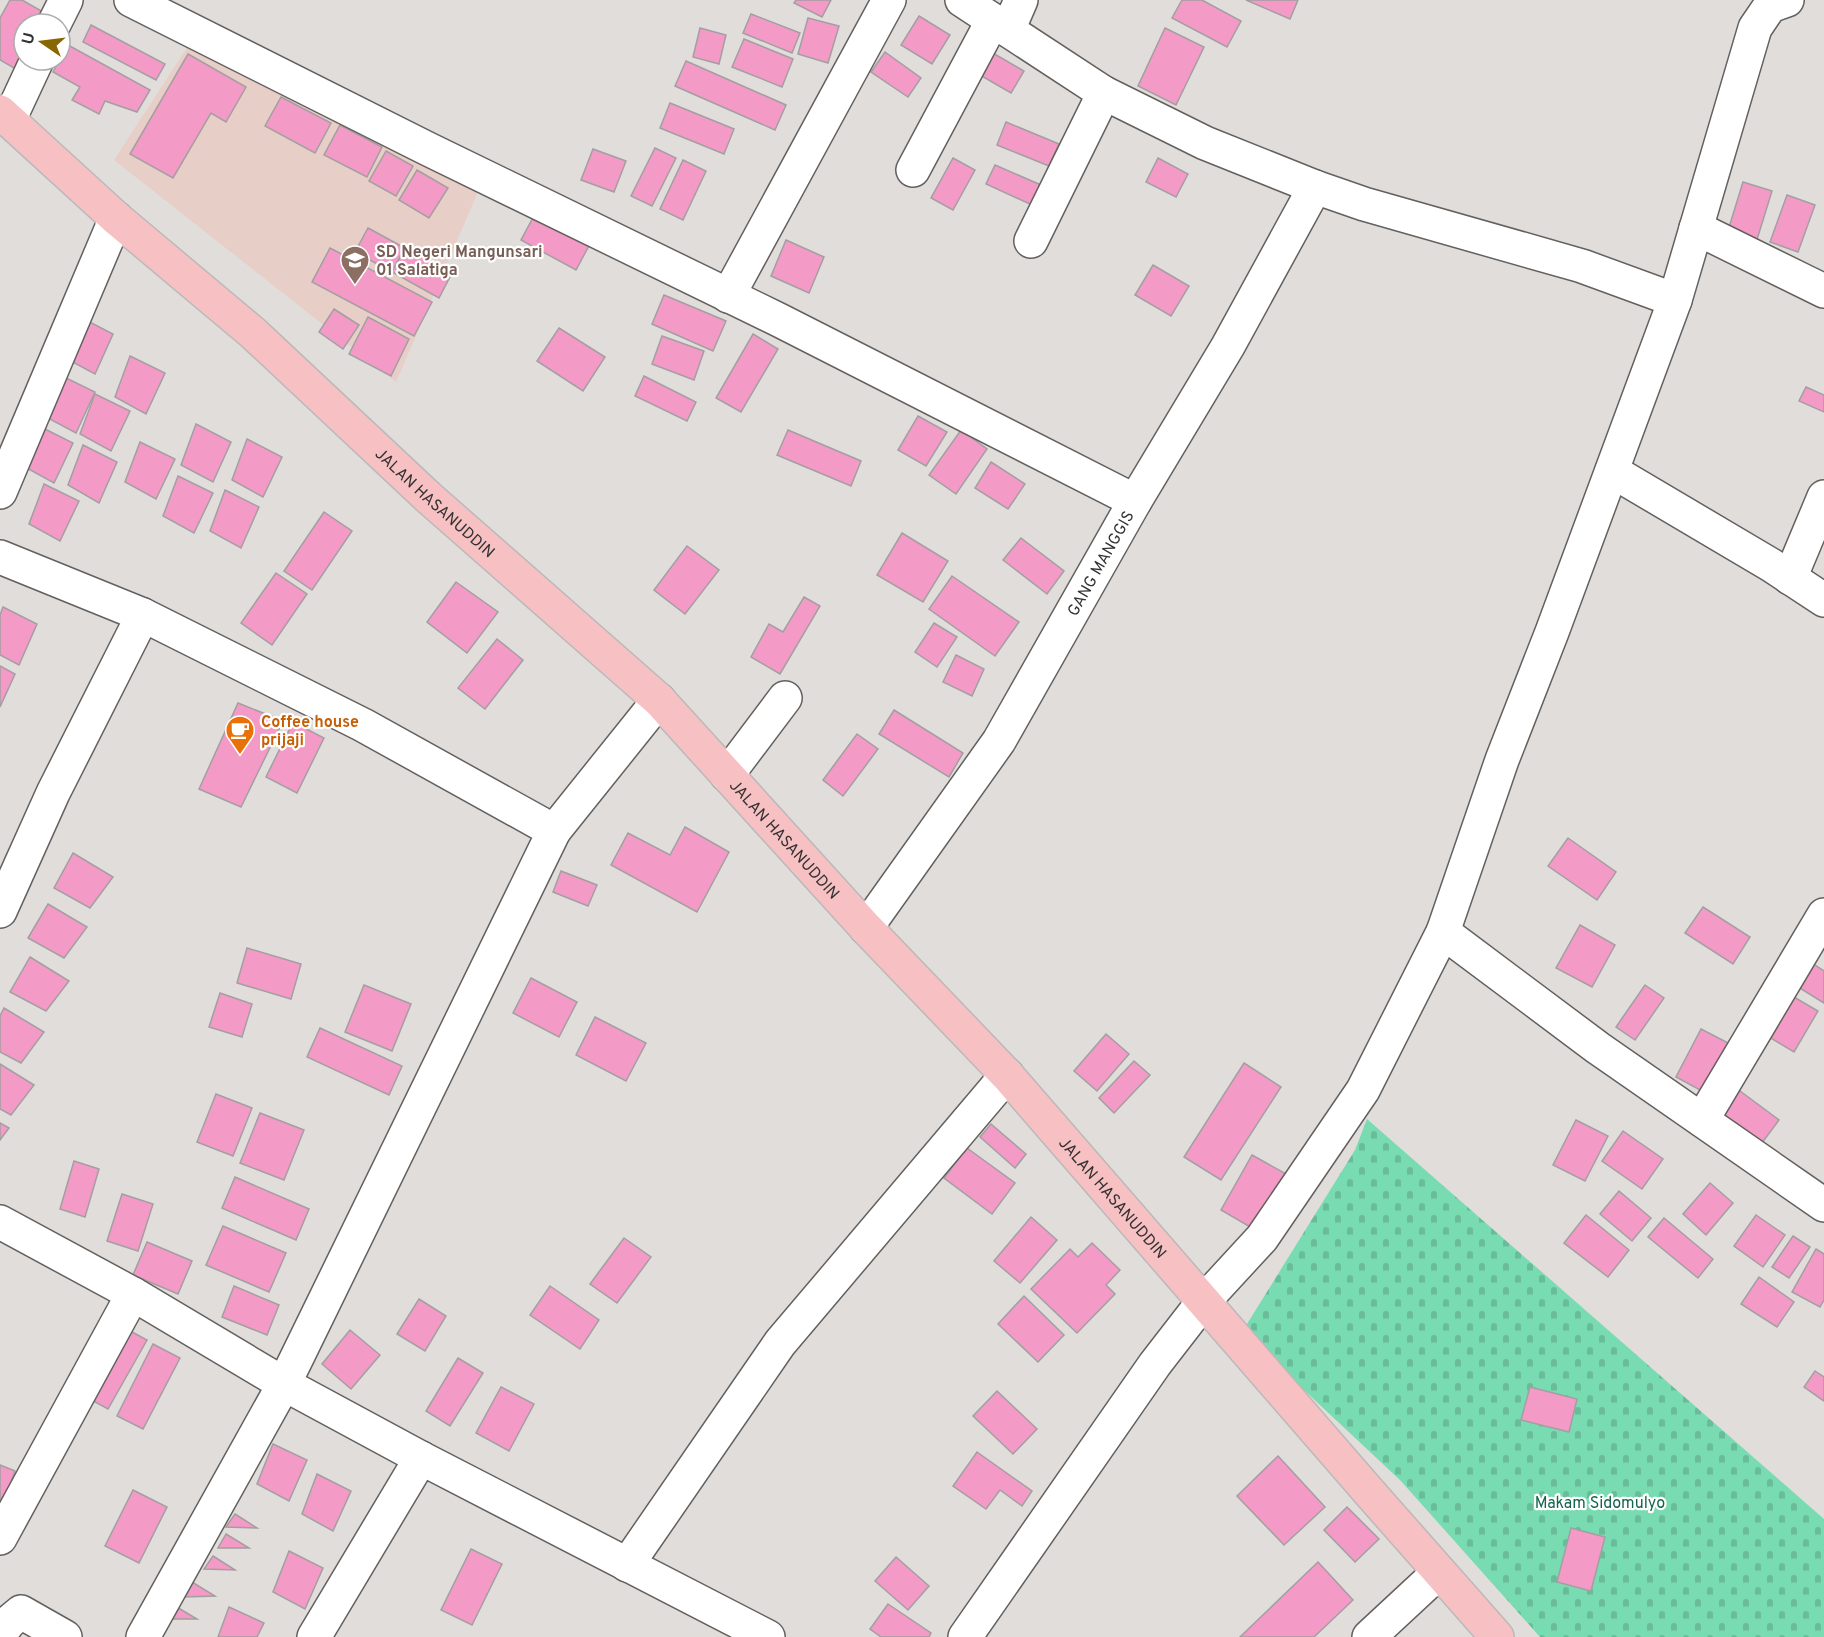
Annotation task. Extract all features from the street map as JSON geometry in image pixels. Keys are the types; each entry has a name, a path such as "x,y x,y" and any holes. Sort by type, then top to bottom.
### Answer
{"main road":[{"name":"JALAN HASANUDDIN","path":"4,116 116,218 252,333 428,496 659,700 866,928 1007,1075 1497,1637"}],"street":[{"path":"131,0 1135,501"},
{"path":"728,296 889,0"},
{"path":"962,0 1104,93 1205,143 1364,204 1582,266 1675,300"},
{"path":"913,170 1001,25 1021,0"},
{"path":"965,1637 1155,1364 1203,1302 1262,1238 1363,1090 1443,932 1502,760 1675,300 1755,28 1770,6 1787,0"},
{"path":"4,116 30,72"},
{"path":"1031,241 1104,93"},
{"name":"GANG MANGGIS","path":"866,928 999,741 1135,501 1228,346 1315,187"},
{"path":"0,492 116,218"},
{"path":"1696,228 1824,291"},
{"path":"1612,471 1824,600"},
{"path":"1790,578 1824,497"},
{"path":"0,557 143,615 363,726 554,831"},
{"path":"0,911 53,794 143,615"},
{"path":"727,775 785,698"},
{"path":"143,1637 284,1384 554,831 659,700"},
{"path":"1702,1120 1824,915"},
{"path":"1443,932 1598,1048 1824,1206"},
{"path":"627,1565 780,1343 1007,1075"},
{"path":"0,1222 133,1294 284,1384 421,1458 768,1637"},
{"path":"0,1538 133,1294"},
{"path":"314,1637 421,1458"},
{"path":"1369,1637 1440,1572"},
{"path":"0,1634 21,1612 65,1637"}],"shaded area":[{"name":"SD Negeri Mangunsari 01 Salatiga","path":"192,40 480,187 396,382 114,160"}],"green space":[{"name":"Makam Sidomulyo","path":"1367,1119 1824,1519 1824,1637 1540,1637 1400,1480 1242,1332 1355,1150"}],"building":[{"path":"10,0 22,0 43,12 12,12 12,67 0,60 0,18"},
{"path":"796,0 831,0 822,17 794,3"},
{"path":"1182,0 1202,0 1241,21 1227,47 1172,18"},
{"path":"1246,0 1298,0 1290,19"},
{"path":"751,14 800,33 792,53 743,33"},
{"path":"919,16 950,35 932,64 901,45"},
{"path":"808,18 839,26 828,63 798,54"},
{"path":"91,25 165,64 156,80 83,42"},
{"path":"700,28 726,35 719,64 693,57"},
{"path":"1165,28 1204,47 1176,105 1138,86"},
{"path":"744,39 793,59 782,87 732,67"},
{"path":"72,47 150,90 137,112 105,101 99,114 72,100 80,87 53,72 72,72"},
{"path":"986,49 1024,71 1011,93 973,71"},
{"path":"885,52 921,78 908,97 871,72"},
{"path":"188,54 246,87 226,122 211,113 173,178 130,154"},
{"path":"686,61 786,105 775,130 675,86"},
{"path":"281,97 331,123 315,153 265,126"},
{"path":"670,103 734,129 724,154 660,128"},
{"path":"1006,122 1059,144 1049,166 997,145"},
{"path":"340,125 382,147 367,177 324,155"},
{"path":"655,148 676,158 652,206 631,196"},
{"path":"593,149 626,161 614,192 581,180"},
{"path":"386,151 413,166 396,196 369,181"},
{"path":"953,158 975,170 953,210 931,198"},
{"path":"1158,158 1188,174 1176,197 1146,182"},
{"path":"683,160 706,171 683,220 660,209"},
{"path":"995,165 1041,185 1032,205 986,184"},
{"path":"417,170 448,188 429,218 399,200"},
{"path":"1743,182 1772,191 1755,246 1726,237"},
{"path":"1787,195 1815,205 1798,252 1770,242"},
{"path":"536,212 591,242 576,270 521,240"},
{"path":"368,228 405,248 392,272 355,252"},
{"path":"786,240 824,257 809,293 771,276"},
{"path":"330,248 432,302 414,336 312,282"},
{"path":"405,248 452,273 439,298 392,272"},
{"path":"1153,265 1189,286 1171,316 1135,295"},
{"path":"664,295 726,321 713,351 652,324"},
{"path":"334,309 359,325 343,349 319,332"},
{"path":"78,316 113,334 95,374 63,357"},
{"path":"368,317 409,339 391,376 349,354"},
{"path":"559,328 605,357 583,391 537,361"},
{"path":"753,334 778,349 741,412 716,398"},
{"path":"662,336 704,351 694,380 652,364"},
{"path":"130,356 165,373 146,414 115,397"},
{"path":"60,375 95,392 76,433 44,416"},
{"path":"644,376 696,402 687,421 635,396"},
{"path":"1806,387 1824,395 1824,412 1799,401"},
{"path":"95,394 130,411 111,451 80,434"},
{"path":"918,416 947,432 926,466 898,450"},
{"path":"196,424 231,442 213,482 181,465"},
{"path":"39,426 73,443 54,483 23,466"},
{"path":"788,430 861,461 851,486 777,455"},
{"path":"961,430 987,449 956,494 929,475"},
{"path":"247,439 282,457 263,497 232,480"},
{"path":"140,442 175,459 156,499 125,482"},
{"path":"83,445 117,462 99,503 68,485"},
{"path":"991,462 1025,484 1008,509 975,488"},
{"path":"178,476 213,493 194,533 163,516"},
{"path":"44,484 79,501 60,541 29,524"},
{"path":"225,490 259,507 241,548 210,531"},
{"path":"324,512 352,531 312,590 284,571"},
{"path":"902,533 948,561 923,602 877,575"},
{"path":"1021,538 1064,571 1047,594 1003,560"},
{"path":"687,546 719,570 685,614 654,590"},
{"path":"276,573 307,594 272,645 241,623"},
{"path":"952,576 1019,622 995,656 929,609"},
{"path":"456,582 498,612 467,653 427,622"},
{"path":"804,597 820,606 780,674 751,657 769,624 783,632"},
{"path":"3,607 37,624 19,665 0,655 0,615"},
{"path":"934,623 957,637 937,667 915,652"},
{"path":"497,639 523,660 485,709 458,688"},
{"path":"956,655 984,669 972,696 943,682"},
{"path":"0,666 15,674 0,707"},
{"name":"Coffee house prijaji","path":"238,703 283,721 241,807 199,789"},
{"path":"894,710 963,753 949,777 879,734"},
{"path":"293,722 324,738 297,793 266,777"},
{"path":"857,734 878,749 843,796 823,780"},
{"path":"685,827 729,852 697,912 611,865 628,833 670,855"},
{"path":"1568,838 1616,872 1597,900 1548,866"},
{"path":"73,853 113,877 90,908 54,888"},
{"path":"561,871 597,885 588,906 553,892"},
{"path":"48,904 87,927 64,958 28,938"},
{"path":"1703,907 1750,937 1733,964 1685,933"},
{"path":"1580,925 1615,945 1592,987 1556,968"},
{"path":"247,948 301,964 291,999 237,983"},
{"path":"30,957 69,981 46,1011 10,992"},
{"path":"1812,963 1824,971 1824,1003 1798,987"},
{"path":"531,978 577,1002 559,1037 513,1013"},
{"path":"364,985 411,1004 392,1051 345,1032"},
{"path":"1645,985 1664,998 1635,1040 1616,1027"},
{"path":"220,993 252,1004 242,1037 209,1027"},
{"path":"1787,993 1818,1011 1794,1052 1764,1034"},
{"path":"4,1008 44,1032 21,1063 0,1052 0,1016"},
{"path":"595,1017 646,1043 626,1081 576,1055"},
{"path":"320,1028 402,1066 389,1095 307,1057"},
{"path":"1701,1029 1736,1047 1711,1096 1676,1077"},
{"path":"1106,1034 1129,1054 1097,1091 1074,1071"},
{"path":"1134,1061 1150,1075 1114,1113 1099,1098"},
{"path":"1244,1063 1281,1087 1221,1180 1184,1157"},
{"path":"0,1064 34,1085 11,1115 0,1109"},
{"path":"1736,1088 1779,1120 1759,1147 1717,1114"},
{"path":"216,1094 252,1108 233,1156 197,1142"},
{"path":"260,1113 304,1130 284,1180 240,1163"},
{"path":"1576,1120 1608,1136 1585,1181 1553,1165"},
{"path":"0,1123 9,1128 0,1140"},
{"path":"991,1124 1026,1154 1015,1168 980,1137"},
{"path":"1623,1131 1663,1159 1642,1189 1602,1161"},
{"path":"967,1148 1015,1183 992,1214 944,1178"},
{"path":"1252,1155 1288,1175 1257,1231 1221,1210"},
{"path":"74,1161 99,1169 85,1217 60,1209"},
{"path":"235,1177 309,1209 296,1240 222,1208"},
{"path":"1710,1183 1733,1203 1706,1235 1683,1214"},
{"path":"1619,1191 1651,1218 1632,1241 1600,1214"},
{"path":"122,1194 153,1204 138,1251 107,1241"},
{"path":"1586,1215 1629,1250 1608,1277 1564,1243"},
{"path":"1756,1215 1785,1235 1763,1267 1734,1246"},
{"path":"1031,1217 1057,1240 1020,1283 994,1261"},
{"path":"1664,1218 1713,1259 1698,1278 1648,1237"},
{"path":"223,1226 286,1253 269,1292 206,1265"},
{"path":"1793,1236 1810,1247 1789,1278 1772,1267"},
{"path":"624,1238 651,1257 617,1303 590,1284"},
{"path":"147,1242 192,1261 178,1294 133,1275"},
{"path":"1092,1243 1120,1270 1106,1285 1115,1294 1077,1333 1031,1289 1070,1249 1078,1257"},
{"path":"1816,1249 1824,1254 1824,1300 1820,1307 1792,1292"},
{"path":"1759,1277 1794,1302 1777,1327 1741,1304"},
{"path":"234,1286 279,1305 267,1335 222,1317"},
{"path":"550,1286 599,1320 580,1349 530,1315"},
{"path":"1024,1296 1064,1335 1038,1362 998,1324"},
{"path":"419,1299 446,1316 425,1351 397,1334"},
{"path":"123,1327 147,1340 108,1409 84,1396"},
{"path":"350,1330 380,1355 351,1389 322,1364"},
{"path":"153,1344 180,1358 143,1429 117,1416"},
{"path":"458,1358 483,1373 450,1426 426,1411"},
{"path":"1815,1371 1824,1377 1824,1401 1804,1387"},
{"path":"501,1387 534,1404 509,1451 476,1433"},
{"path":"1530,1387 1577,1399 1569,1432 1521,1420"},
{"path":"997,1391 1037,1429 1013,1454 973,1416"},
{"path":"273,1444 307,1460 289,1501 257,1484"},
{"path":"977,1452 1032,1491 1022,1506 1000,1490 986,1509 953,1486"},
{"path":"1278,1456 1325,1507 1284,1545 1237,1496"},
{"path":"0,1465 15,1471 4,1502 0,1501"},
{"path":"317,1474 351,1491 333,1531 302,1514"},
{"path":"133,1490 167,1507 139,1563 105,1546"},
{"path":"1347,1507 1379,1539 1355,1562 1324,1530"},
{"path":"235,1514 257,1528 226,1527"},
{"path":"1571,1528 1605,1537 1591,1591 1557,1582"},
{"path":"226,1534 249,1548 218,1548"},
{"path":"471,1549 502,1564 472,1625 441,1610"},
{"path":"289,1551 323,1568 305,1609 273,1592"},
{"path":"213,1556 235,1570 204,1569"},
{"path":"896,1557 929,1586 908,1610 875,1581"},
{"path":"1318,1562 1353,1600 1314,1637 1240,1637"},
{"path":"192,1582 215,1596 184,1597"},
{"path":"888,1604 931,1633 929,1637 881,1637 870,1629"},
{"path":"175,1606 197,1619 166,1619"},
{"path":"229,1607 264,1623 257,1637 218,1637"}],"place":[{"name":"SD Negeri Mangunsari 01 Salatiga","path":"355,286"},
{"name":"Coffee house prijaji","path":"240,756"}]}
